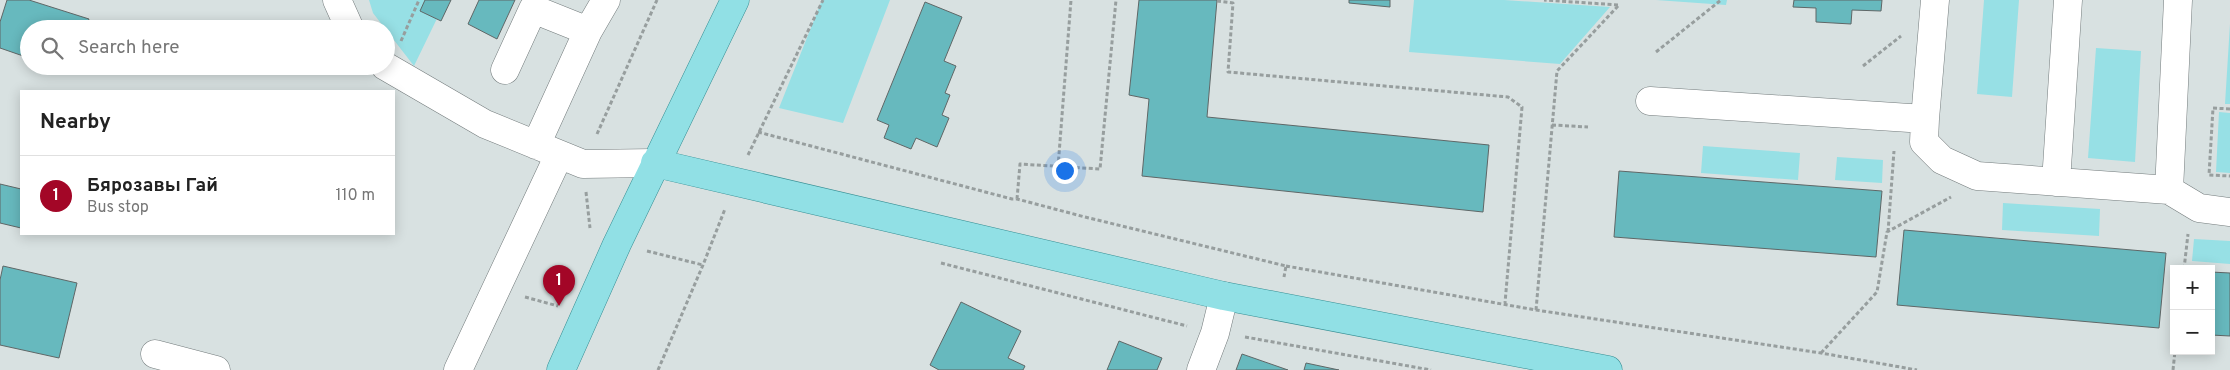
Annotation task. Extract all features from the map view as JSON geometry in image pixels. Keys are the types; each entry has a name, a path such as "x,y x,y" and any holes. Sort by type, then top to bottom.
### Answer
{"main road":[{"path":"561,370 655,163 735,0"},
{"path":"655,163 1224,296 1608,370"}],"street":[{"path":"337,0 346,20"},
{"path":"458,370 559,155 588,31 606,0"},
{"path":"1935,0 1924,142 1942,160 1977,176 2169,190 2199,208 2230,212"},
{"path":"2056,182 2068,0"},
{"path":"2169,190 2178,0"},
{"path":"505,70 533,9 588,31"},
{"path":"395,72 485,124 559,155 655,163"},
{"path":"1650,101 1925,119"},
{"path":"1201,370 1215,333 1224,296"},
{"path":"155,354 216,370"}],"path":[{"path":"400,43 419,0"},
{"path":"559,155 657,0"},
{"path":"658,370 758,132 823,0"},
{"path":"1058,166 1071,0"},
{"path":"1017,199 1020,164 1100,169 1116,0"},
{"path":"1536,310 1557,72 1619,6 1544,0"},
{"path":"1656,52 1721,0"},
{"path":"1217,1 1234,2 1228,72 1508,97 1522,107 1505,303"},
{"path":"1863,66 1908,31"},
{"path":"2230,110 2213,108 2209,175 2230,176"},
{"path":"1552,125 1588,127"},
{"path":"758,132 1012,199 1286,266 1505,303 1536,310 1821,353 1917,370"},
{"path":"1821,353 1877,292 1888,232 1894,149"},
{"path":"1888,232 1954,195"},
{"path":"2184,265 2189,226"},
{"path":"938,262 1215,333 1270,340 1431,370"},
{"path":"1270,340 1279,307 1286,266"},
{"path":"518,295 559,306 563,298"},
{"path":"2173,370 2175,355"}],"shaded area":[{"path":"369,0 446,0 414,66 395,41 395,20 378,20 373,13"},
{"path":"822,0 890,0 843,123 779,108"},
{"path":"1414,0 1504,0 1610,7 1560,64 1409,52"},
{"path":"1656,0 1727,0 1726,5"},
{"path":"1984,0 2019,0 2012,97 1977,94"},
{"path":"2230,24 2230,104 2225,104"},
{"path":"2096,48 2141,51 2135,162 2088,158"},
{"path":"2219,112 2230,113 2230,173 2216,172"},
{"path":"1703,146 1800,153 1798,180 1701,173"},
{"path":"1837,157 1883,160 1882,183 1835,180"},
{"path":"2003,203 2100,209 2099,236 2002,230"},
{"path":"2194,239 2230,241 2230,264 2192,261"}],"building":[{"path":"7,0 29,0 89,19 20,20 20,55 0,48 0,22"},
{"path":"425,0 451,0 441,21 420,11"},
{"path":"479,0 515,0 497,39 468,24"},
{"path":"1139,0 1217,0 1207,117 1489,145 1483,212 1142,176 1149,99 1129,95"},
{"path":"1349,0 1390,0 1390,7 1349,3"},
{"path":"1794,0 1882,0 1881,11 1852,10 1851,24 1816,22 1816,8 1793,7"},
{"path":"925,2 962,17 944,61 956,66 945,93 950,95 942,115 949,118 937,147 916,138 911,149 884,138 889,125 877,120"},
{"path":"1619,171 1882,191 1876,257 1614,237"},
{"path":"0,184 20,189 20,228 0,223"},
{"path":"1904,230 2166,253 2159,328 1897,305"},
{"path":"3,266 77,283 59,358 0,345 0,280"},
{"path":"2215,272 2230,273 2230,336 2215,335"},
{"path":"961,302 1021,331 1008,358 1025,366 1023,370 939,370 930,365"},
{"path":"1119,341 1162,358 1157,370 1107,370"},
{"path":"1242,354 1288,370 1236,370"},
{"path":"1306,363 1339,370 1304,370"}],"place":[{"name":"Бярозавы Гай","path":"559,306"}]}
